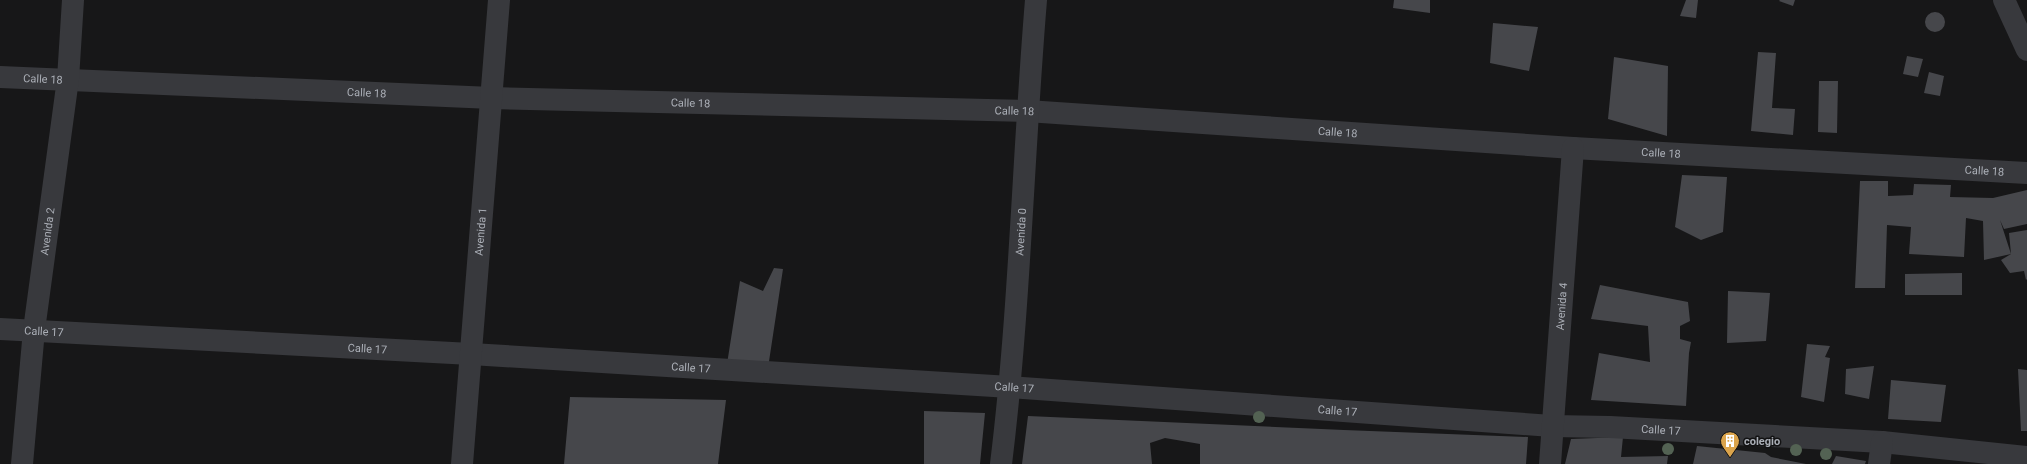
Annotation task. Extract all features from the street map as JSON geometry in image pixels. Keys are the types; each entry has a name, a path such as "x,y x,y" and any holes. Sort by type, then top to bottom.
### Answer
{"street":[{"name":"Avenida 2","path":"22,464 34,330 68,80 73,0"},
{"name":"Avenida 1","path":"462,464 500,0"},
{"name":"Avenida 0","path":"1001,464 1010,387 1027,111 1036,0"},
{"path":"2004,0 2027,50"},
{"name":"Calle 18","path":"0,77 492,98 1027,111 1572,148 2027,173"},
{"name":"Avenida 4","path":"1550,464 1572,148"},
{"name":"Calle 17","path":"0,329 471,354 1010,387 1552,426 1610,427 1882,442 2027,457"},
{"path":"1879,464 1882,442"}],"building":[{"path":"1394,0 1430,0 1430,13 1393,8"},
{"path":"1686,0 1698,0 1696,18 1680,16"},
{"path":"1795,0 1793,6 1779,1"},
{"path":"1935,12 1942,15 1945,22 1942,29 1935,32 1928,29 1925,22 1928,15"},
{"path":"1493,23 1538,27 1529,71 1490,63"},
{"path":"1758,52 1776,53 1772,108 1795,109 1793,135 1751,131"},
{"path":"1907,56 1923,59 1918,77 1903,74"},
{"path":"1614,57 1668,66 1667,136 1608,119"},
{"path":"1929,72 1944,76 1940,96 1924,93"},
{"path":"1819,81 1838,81 1837,133 1818,132"},
{"path":"1682,175 1727,177 1723,232 1701,240 1675,227"},
{"path":"1860,181 1888,181 1888,196 1913,195 1914,184 1951,185 1950,197 1993,198 2027,190 2027,224 2004,229 2000,220 2011,254 1984,260 1983,221 1966,218 1964,257 1909,254 1911,227 1887,225 1885,288 1855,288"},
{"path":"2027,230 2026,280 2024,271 2010,273 2001,260 2011,254 2009,233"},
{"path":"774,268 783,269 768,368 727,364 740,281 763,291"},
{"path":"1962,273 1962,295 1905,295 1905,274"},
{"path":"1600,285 1688,302 1690,321 1680,326 1680,339 1691,342 1686,406 1591,400 1599,353 1650,362 1648,326 1591,319"},
{"path":"1728,291 1770,293 1766,341 1727,343"},
{"path":"1807,344 1830,346 1825,357 1830,358 1824,402 1801,397"},
{"path":"1874,366 1869,399 1845,394 1846,369"},
{"path":"2018,369 2027,370 2027,431 2021,431"},
{"path":"1891,380 1946,385 1941,422 1888,419"},
{"path":"570,397 726,400 718,464 564,464"},
{"path":"924,411 985,413 980,464 924,464"},
{"path":"1028,416 1528,437 1526,464 1200,464 1200,444 1165,438 1150,443 1152,464 1022,464"},
{"path":"1623,437 1621,457 1668,456 1667,464 1565,464 1571,439"},
{"name":"colegio","path":"1697,446 1765,453 1771,457 1806,464 1693,464"},
{"path":"1836,456 1866,461 1865,464 1832,464"}],"place":[{"name":"colegio","path":"1730,458"}]}
